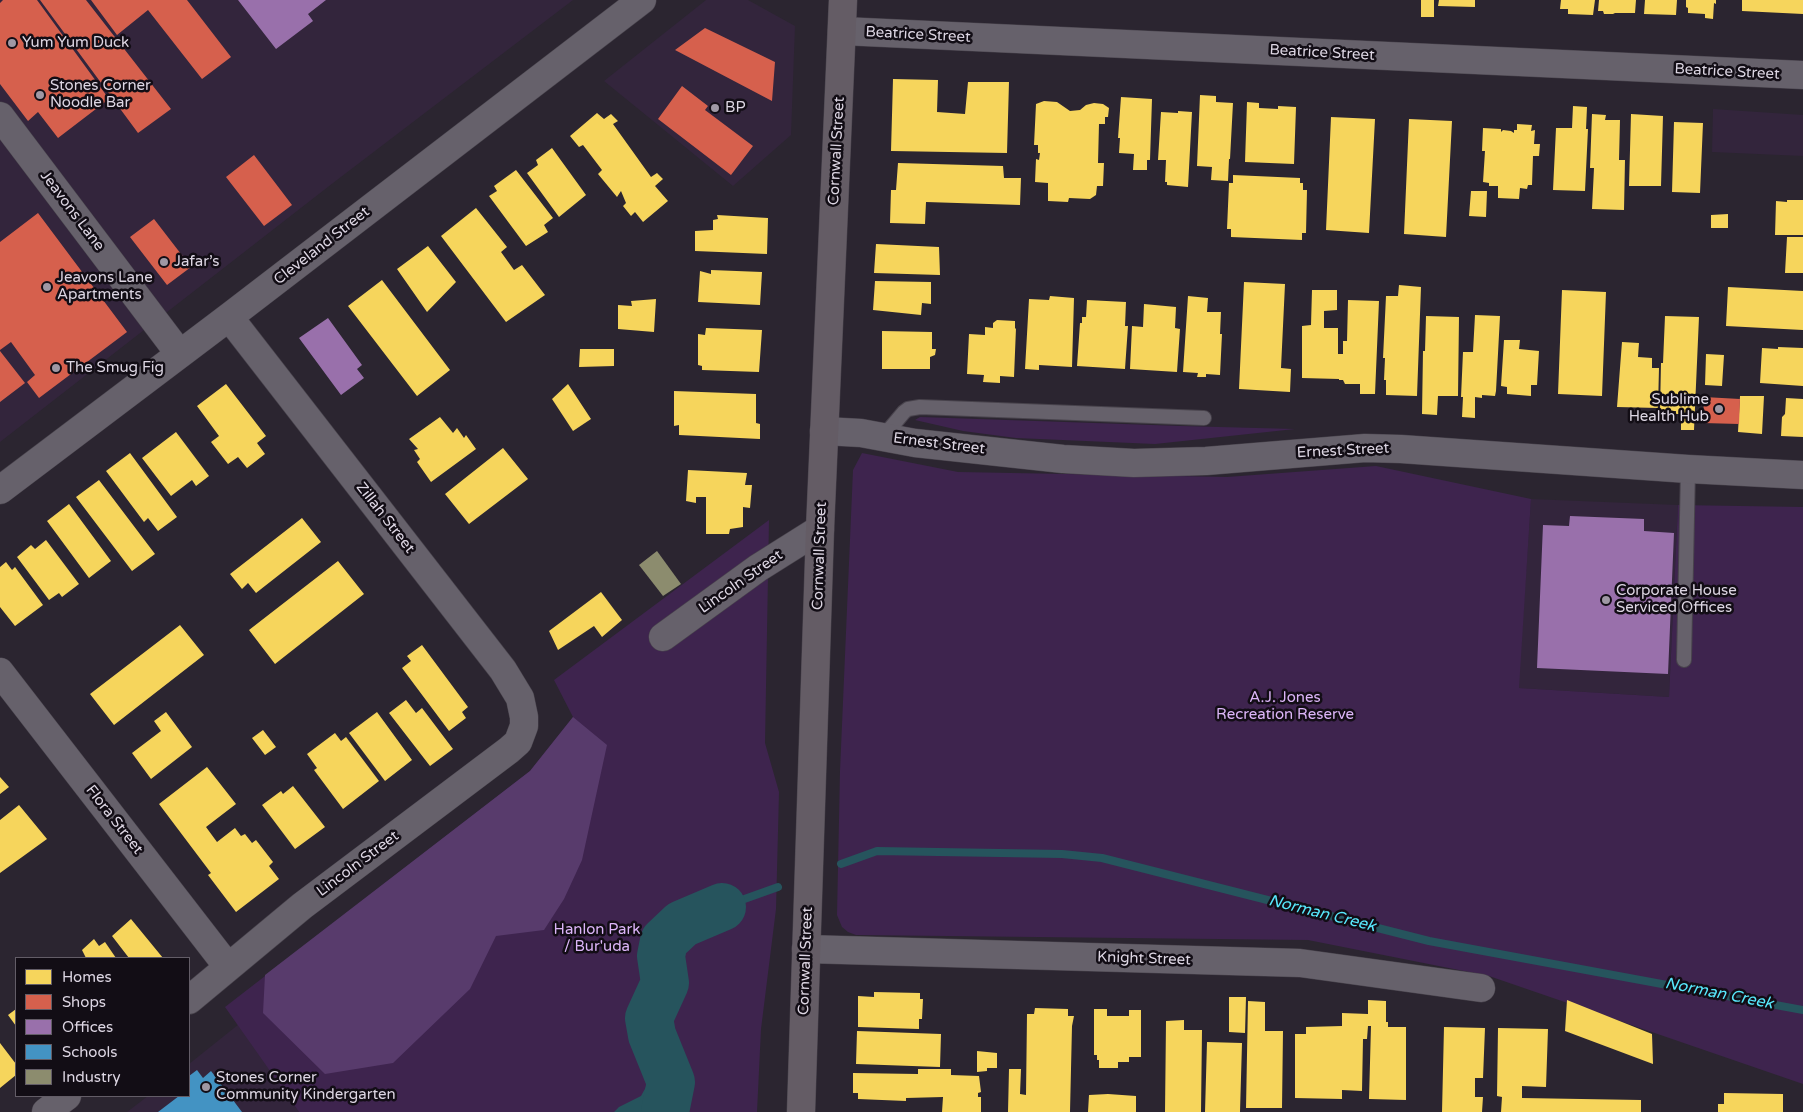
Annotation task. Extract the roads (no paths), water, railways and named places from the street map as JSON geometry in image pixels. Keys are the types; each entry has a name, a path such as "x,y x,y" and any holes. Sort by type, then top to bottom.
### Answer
{"main road":[{"name":"Cornwall Street","path":"801,1112 820,529 842,1"}],"street":[{"name":"Cleveland Street","path":"0,490 642,0"},
{"name":"Beatrice Street","path":"842,31 1803,75"},
{"name":"Jeavons Lane","path":"0,116 179,353"},
{"name":"Zillah Street","path":"229,317 503,670 520,698 524,726"},
{"name":"Ernest Street","path":"824,431 860,433 924,444 1063,459 1134,463 1206,461 1365,448 1803,475"},
{"name":"Lincoln Street","path":"663,637 758,568 820,529"},
{"name":"Flora Street","path":"0,672 228,967"},
{"name":"Lincoln Street","path":"190,999 302,906 509,750 518,742 524,726"},
{"name":"Knight Street","path":"806,949 1300,963 1481,988"},
{"path":"46,1112 66,1097"}],"lane":[{"name":"Ernest Street","path":"883,437 904,412 908,409 920,407 1204,418"},
{"path":"1684,660 1688,469"}],"water":[{"path":"652,1035 662,1049 674,1076 675,1087 671,1100 672,1112 614,1112 619,1107 641,1096 656,1069 652,1049"}],"waterway":[{"name":"Norman Creek","path":"841,864 877,851 1062,854 1102,858 1429,941 1803,1010"},
{"name":"Norman Creek","path":"722,907 778,887"},
{"name":"Norman Creek","path":"665,1112 671,1082 652,1035 649,1018 665,983 661,956 664,941 682,924 722,907"}],"place":[{"name":"Yum Yum Duck","path":"12,43"},
{"name":"Stones Corner Noodle Bar","path":"40,95"},
{"name":"BP","path":"715,108"},
{"name":"Jafar’s","path":"164,262"},
{"name":"Jeavons Lane Apartments","path":"47,287"},
{"name":"The Smug Fig","path":"56,368"},
{"name":"Sublime Health Hub","path":"1719,409"},
{"name":"Corporate House Serviced Offices","path":"1606,600"},
{"name":"Stones Corner Community Kindergarten","path":"206,1087"}],"park label":[{"name":"A.J. Jones Recreation Reserve","path":"1285,706"},
{"name":"Hanlon Park / Bur'uda","path":"597,938"}]}
